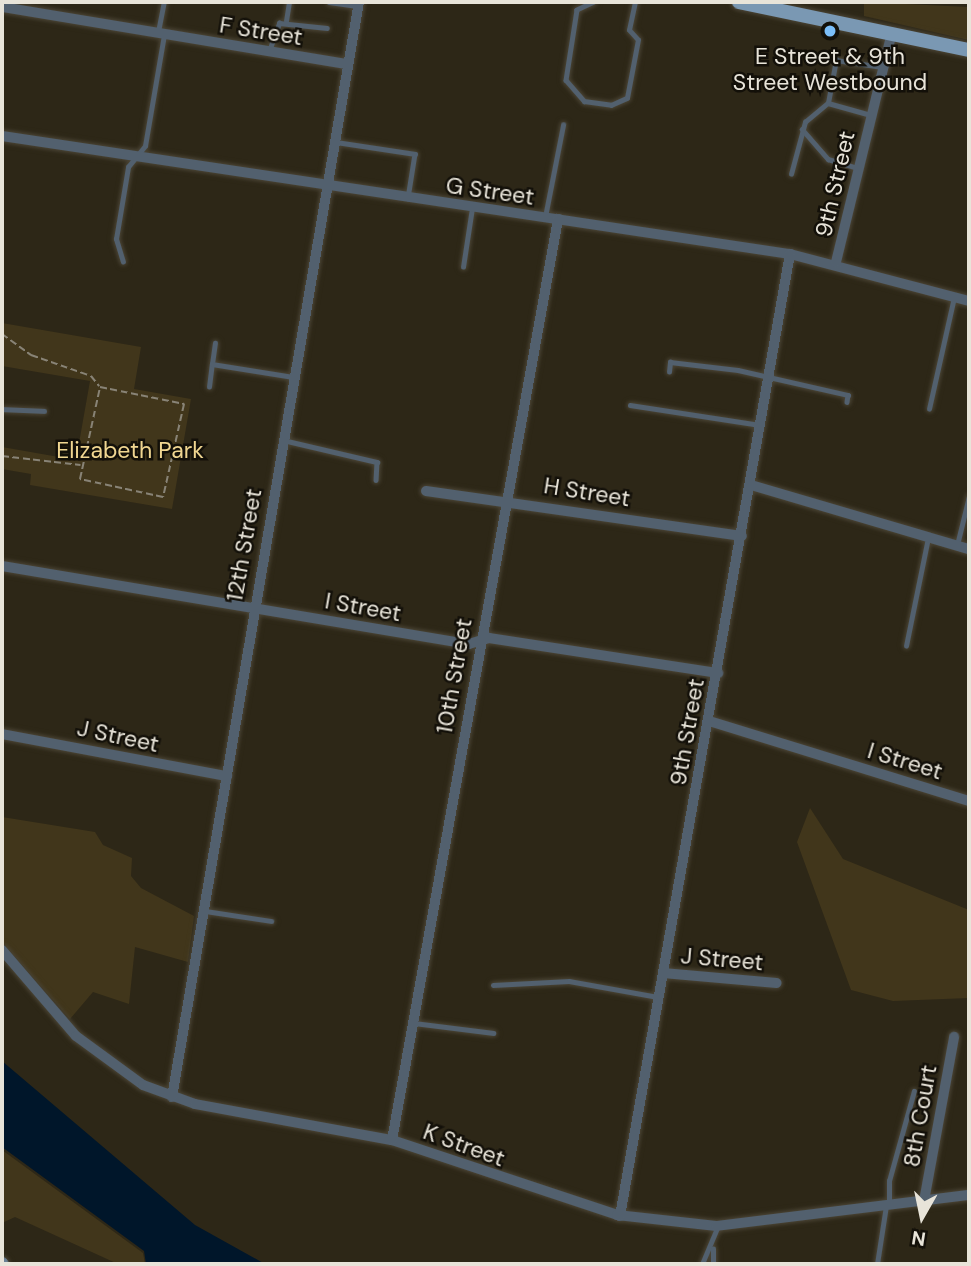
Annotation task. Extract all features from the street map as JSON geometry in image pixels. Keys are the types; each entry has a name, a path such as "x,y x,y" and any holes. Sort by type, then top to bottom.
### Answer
{"main road":[{"path":"739,2 969,50"}],"street":[{"name":"12th Street","path":"172,1097 253,608 358,4"},
{"name":"F Street","path":"2,8 347,65"},
{"name":"9th Street","path":"836,262 892,33"},
{"name":"G Street","path":"2,136 327,188 790,254 836,262 969,301"},
{"name":"10th Street","path":"392,1140 504,499 558,219"},
{"name":"9th Street","path":"620,1216 790,254"},
{"path":"751,485 969,549"},
{"name":"H Street","path":"426,491 504,499 742,536"},
{"name":"I Street","path":"2,566 468,645 480,640 718,673"},
{"name":"I Street","path":"709,721 969,801"},
{"name":"J Street","path":"2,734 226,776"},
{"name":"K Street","path":"2,950 110,1067 172,1097 392,1140 620,1216 719,1226 969,1195"},
{"name":"J Street","path":"663,973 777,982"},
{"name":"8th Court","path":"924,1201 954,1037"}],"lane":[{"path":"123,262 116,239 128,167 145,146 164,2"},
{"path":"286,21 289,2"},
{"path":"329,2 358,4"},
{"path":"594,2 578,10 566,80 584,101 611,105 627,98 638,40 629,30 635,2"},
{"path":"269,51 273,29 286,21 327,28"},
{"path":"791,174 802,129 828,103 836,60 883,67"},
{"path":"828,103 872,116"},
{"path":"544,218 563,125"},
{"path":"802,129 828,159 859,168"},
{"path":"334,142 415,154 408,199"},
{"path":"463,267 472,208"},
{"path":"929,409 954,296"},
{"path":"209,387 215,343"},
{"path":"669,372 670,362 769,377 848,395 848,402"},
{"path":"212,364 293,377"},
{"path":"630,405 761,425"},
{"path":"2,409 44,411"},
{"path":"282,439 377,462 376,480"},
{"path":"957,545 969,496"},
{"path":"906,646 929,537"},
{"path":"205,910 271,921"},
{"path":"493,985 569,981 659,997"},
{"path":"413,1023 494,1033"},
{"path":"877,1264 889,1181 914,1091"},
{"path":"702,1264 719,1226"},
{"path":"713,1244 713,1264"}],"path":[{"path":"2,334 43,361 91,376 100,387 184,404 169,491 155,500 90,485 80,479 100,387"},
{"path":"2,456 81,465"}],"green space":[{"path":"864,2 969,7 969,40 864,16"},
{"name":"Elizabeth Park","path":"2,323 141,347 134,389 191,399 172,509 30,485 31,474 2,469 2,447 76,460 90,381 2,366"},
{"path":"810,808 843,859 969,910 969,998 893,1001 851,990 797,842"},
{"path":"2,817 95,832 103,845 132,858 131,876 141,888 194,916 188,962 135,947 129,1004 93,992 70,1019 2,942"},
{"path":"2,1150 143,1253 145,1264 118,1264 15,1217 2,1223"}],"water":[{"path":"2,1061 195,1225 265,1264 146,1264 144,1251 2,1147"}],"place":[{"name":"E Street & 9th Street Westbound","path":"830,31"}]}
